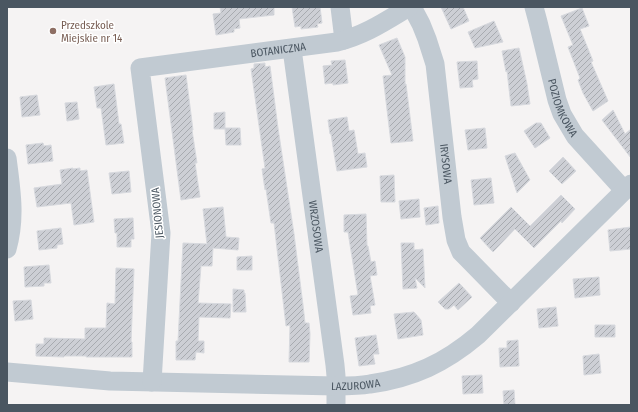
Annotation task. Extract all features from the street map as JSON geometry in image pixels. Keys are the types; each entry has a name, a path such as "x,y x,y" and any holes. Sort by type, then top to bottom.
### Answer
{"street":[{"path":"340,7 344,40"},
{"name":"BOTANICZNA","path":"140,68 292,49 344,40 370,30 408,7"},
{"name":"IRYSOWA","path":"412,7 421,24 435,64 452,217 458,246 466,257 511,303"},
{"name":"POZIOMKOWA","path":"534,7 557,100 562,114 575,136 628,187"},
{"name":"WRZOSOWA","path":"292,49 335,365 336,405"},
{"name":"JESIONOWA","path":"140,68 161,233 152,382"},
{"path":"7,158 12,213 11,232 7,249"},
{"name":"LAZUROWA","path":"7,372 80,379 336,386 381,382 406,376 431,367 453,354 469,342 511,303 628,187"}],"building":[{"path":"220,7 274,7 274,15 239,19 240,28 234,29 234,32 216,35 213,14 221,13"},
{"path":"292,7 320,7 322,23 317,24 318,27 301,29 301,26 295,27"},
{"path":"441,7 463,7 469,21 451,29"},
{"path":"582,8 589,26 580,29 593,61 591,62 608,101 593,111 578,80 580,78 568,47 573,45 561,16"},
{"path":"494,21 503,42 475,48 468,32"},
{"path":"397,38 405,57 405,84 413,141 391,143 383,76 392,75 379,45"},
{"path":"519,48 530,104 511,106 507,71 506,72 502,51"},
{"path":"345,60 348,83 333,85 333,83 325,84 323,66 332,65 331,61"},
{"path":"477,61 478,79 472,80 473,87 460,88 457,62"},
{"path":"265,63 265,67 270,66 305,323 309,323 309,362 289,362 290,325 286,326 274,223 271,223 266,189 265,190 262,169 265,168 251,69 254,68 254,64"},
{"path":"186,75 200,197 181,200 165,78"},
{"path":"114,84 119,124 121,124 124,143 106,145 101,108 97,108 94,87"},
{"path":"37,95 40,115 22,117 20,97"},
{"path":"77,102 79,119 67,121 65,103"},
{"path":"613,110 625,134 631,129 631,158 602,120"},
{"path":"225,112 225,129 214,129 214,113"},
{"path":"347,117 349,131 354,130 358,154 365,153 367,167 337,171 328,120"},
{"path":"536,123 541,123 550,138 535,148 524,131"},
{"path":"225,128 240,128 241,145 226,145"},
{"path":"485,128 487,148 468,150 465,130"},
{"path":"43,143 44,146 51,145 53,161 28,164 26,145"},
{"path":"515,153 530,180 517,193 505,156"},
{"path":"563,157 576,171 562,184 549,171"},
{"path":"80,168 80,171 87,170 94,222 74,225 71,203 37,207 34,188 62,184 60,170"},
{"path":"129,171 131,192 112,194 109,173"},
{"path":"394,175 395,202 381,202 380,176"},
{"path":"491,178 494,203 474,205 471,180"},
{"path":"561,195 575,209 534,248 515,229 493,252 480,238 511,207 530,226"},
{"path":"419,199 420,217 401,219 399,201"},
{"path":"438,206 439,223 426,225 424,208"},
{"path":"223,207 226,237 239,238 238,250 213,248 212,266 201,266 198,303 231,304 230,318 199,317 198,341 204,341 204,353 196,352 195,360 176,360 183,243 207,244 203,209"},
{"path":"366,214 367,246 371,262 375,261 377,275 370,276 375,305 370,306 371,313 353,315 350,296 358,295 348,232 344,232 344,215"},
{"path":"133,218 134,239 131,239 131,247 117,247 117,233 115,233 114,219"},
{"path":"631,227 631,249 610,251 608,230"},
{"path":"61,228 63,244 57,245 57,248 39,250 37,231"},
{"path":"401,243 414,243 414,250 423,249 425,288 415,278 417,288 403,289"},
{"path":"252,256 252,270 237,270 237,257"},
{"path":"49,265 51,283 44,283 44,286 25,287 24,267"},
{"path":"116,268 134,269 131,342 132,357 36,356 36,344 44,344 44,338 85,339 85,328 106,328 107,303 115,304"},
{"path":"599,277 600,295 575,298 573,279"},
{"path":"459,283 472,297 458,310 454,305 449,309 445,309 438,302"},
{"path":"233,289 244,290 246,312 233,312"},
{"path":"31,300 33,319 15,321 13,301"},
{"path":"556,307 558,326 539,328 537,309"},
{"path":"414,312 421,320 423,335 398,339 394,314"},
{"path":"595,325 615,325 615,337 595,337"},
{"path":"376,335 379,354 373,354 375,364 359,366 355,338"},
{"path":"518,340 519,366 500,367 499,348 507,348 507,341"},
{"path":"599,354 601,373 584,375 583,356"},
{"path":"482,375 483,393 463,394 462,376"},
{"path":"514,390 515,405 504,405 503,391"}],"place":[{"name":"Przedszkole Miejskie nr 14","path":"53,31"}]}
